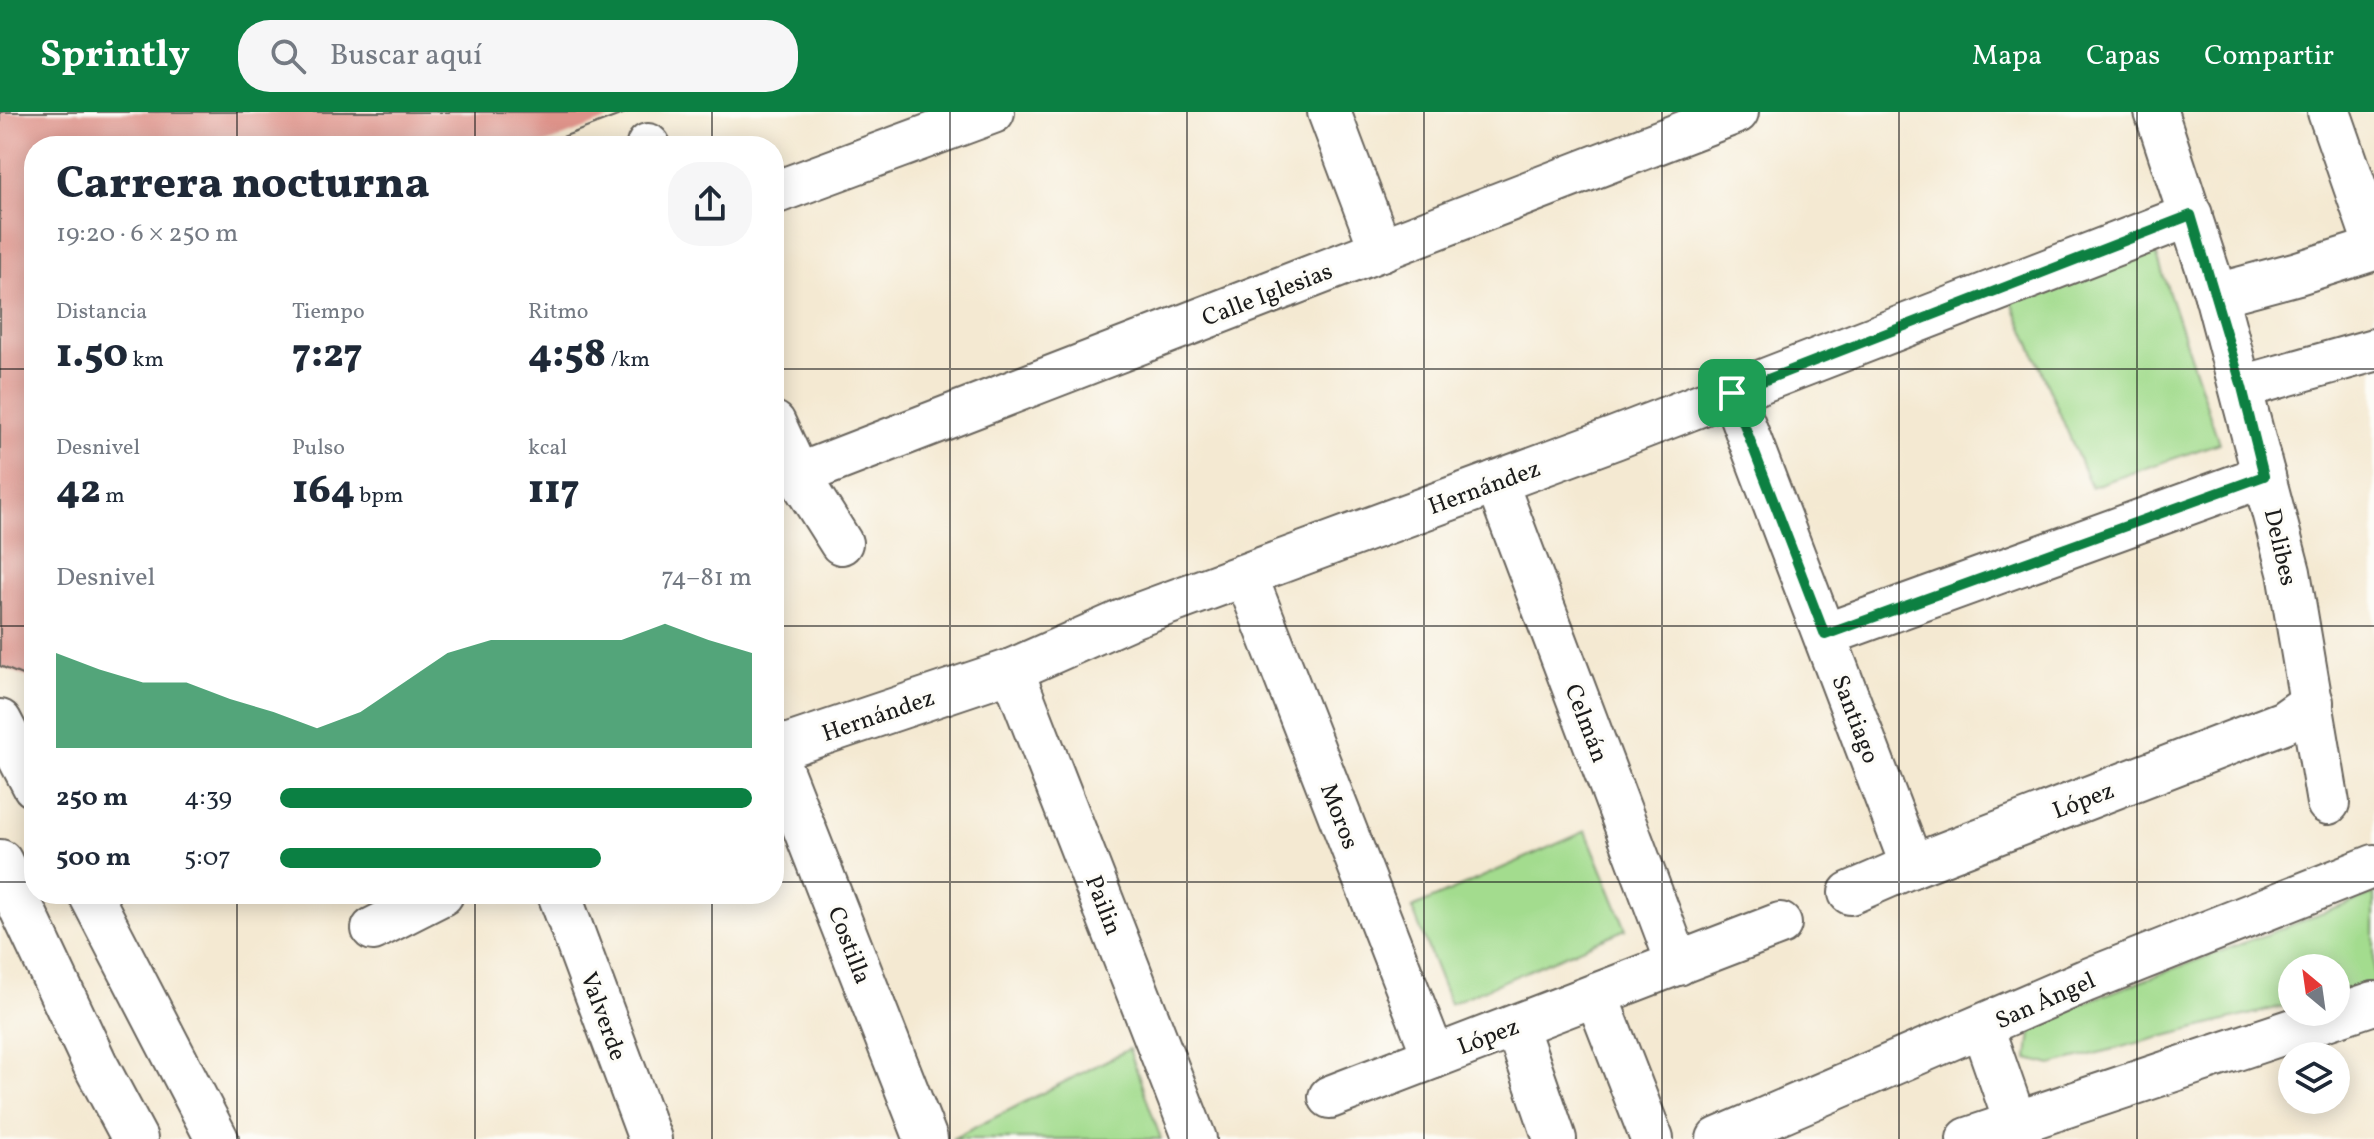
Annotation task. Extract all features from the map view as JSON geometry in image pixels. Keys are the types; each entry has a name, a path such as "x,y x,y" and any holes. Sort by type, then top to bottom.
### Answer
{"main road":[{"path":"15,873 24,894"},
{"path":"28,904 95,1064 135,1139"}],"street":[{"path":"784,189 993,112"},
{"path":"1329,112 1381,250"},
{"name":"Calle Iglesias","path":"798,475 1737,112"},
{"name":"Delibes","path":"2156,112 2216,295 2289,572 2328,803"},
{"path":"2329,112 2374,241"},
{"name":"Hernández","path":"784,748 1012,670 1134,616 1732,393 2191,215"},
{"path":"2216,295 2374,249"},
{"path":"2242,387 2374,350"},
{"name":"Santiago","path":"1732,393 1912,866"},
{"path":"784,445 798,475 841,543"},
{"path":"1825,635 2264,476"},
{"name":"Celmán","path":"1496,482 1678,964"},
{"name":"Moros","path":"1246,576 1434,1057"},
{"name":"Pailin","path":"1012,670 1185,1130"},
{"name":"López","path":"1850,893 2284,722 2312,702"},
{"path":"0,721 24,767"},
{"name":"Costilla","path":"784,777 926,1139"},
{"name":"San Ángel","path":"1718,1139 2085,981 2374,866"},
{"path":"95,904 217,1139"},
{"path":"373,929 422,904"},
{"name":"Valverde","path":"563,904 650,1139"},
{"name":"López","path":"1330,1097 1780,924"},
{"path":"1596,995 1652,1139"},
{"path":"1968,1139 2374,1003"},
{"path":"1516,1026 1555,1139"},
{"path":"1982,1027 2016,1124"}],"green space":[{"path":"2153,244 2219,443 2091,487 2011,299"},
{"path":"1586,831 1626,929 1450,1004 1412,908"},
{"path":"2374,894 2374,983 2350,989 2350,954 2278,954 2278,1008 2051,1065 2028,1059 2032,1022"},
{"path":"1129,1049 1161,1139 952,1139"}],"building":[{"path":"0,112 628,112 565,136 24,136 24,676 0,666"}],"route":[{"path":"2191,215 2242,387 2264,476 1825,635 1732,393 2191,215"}]}
